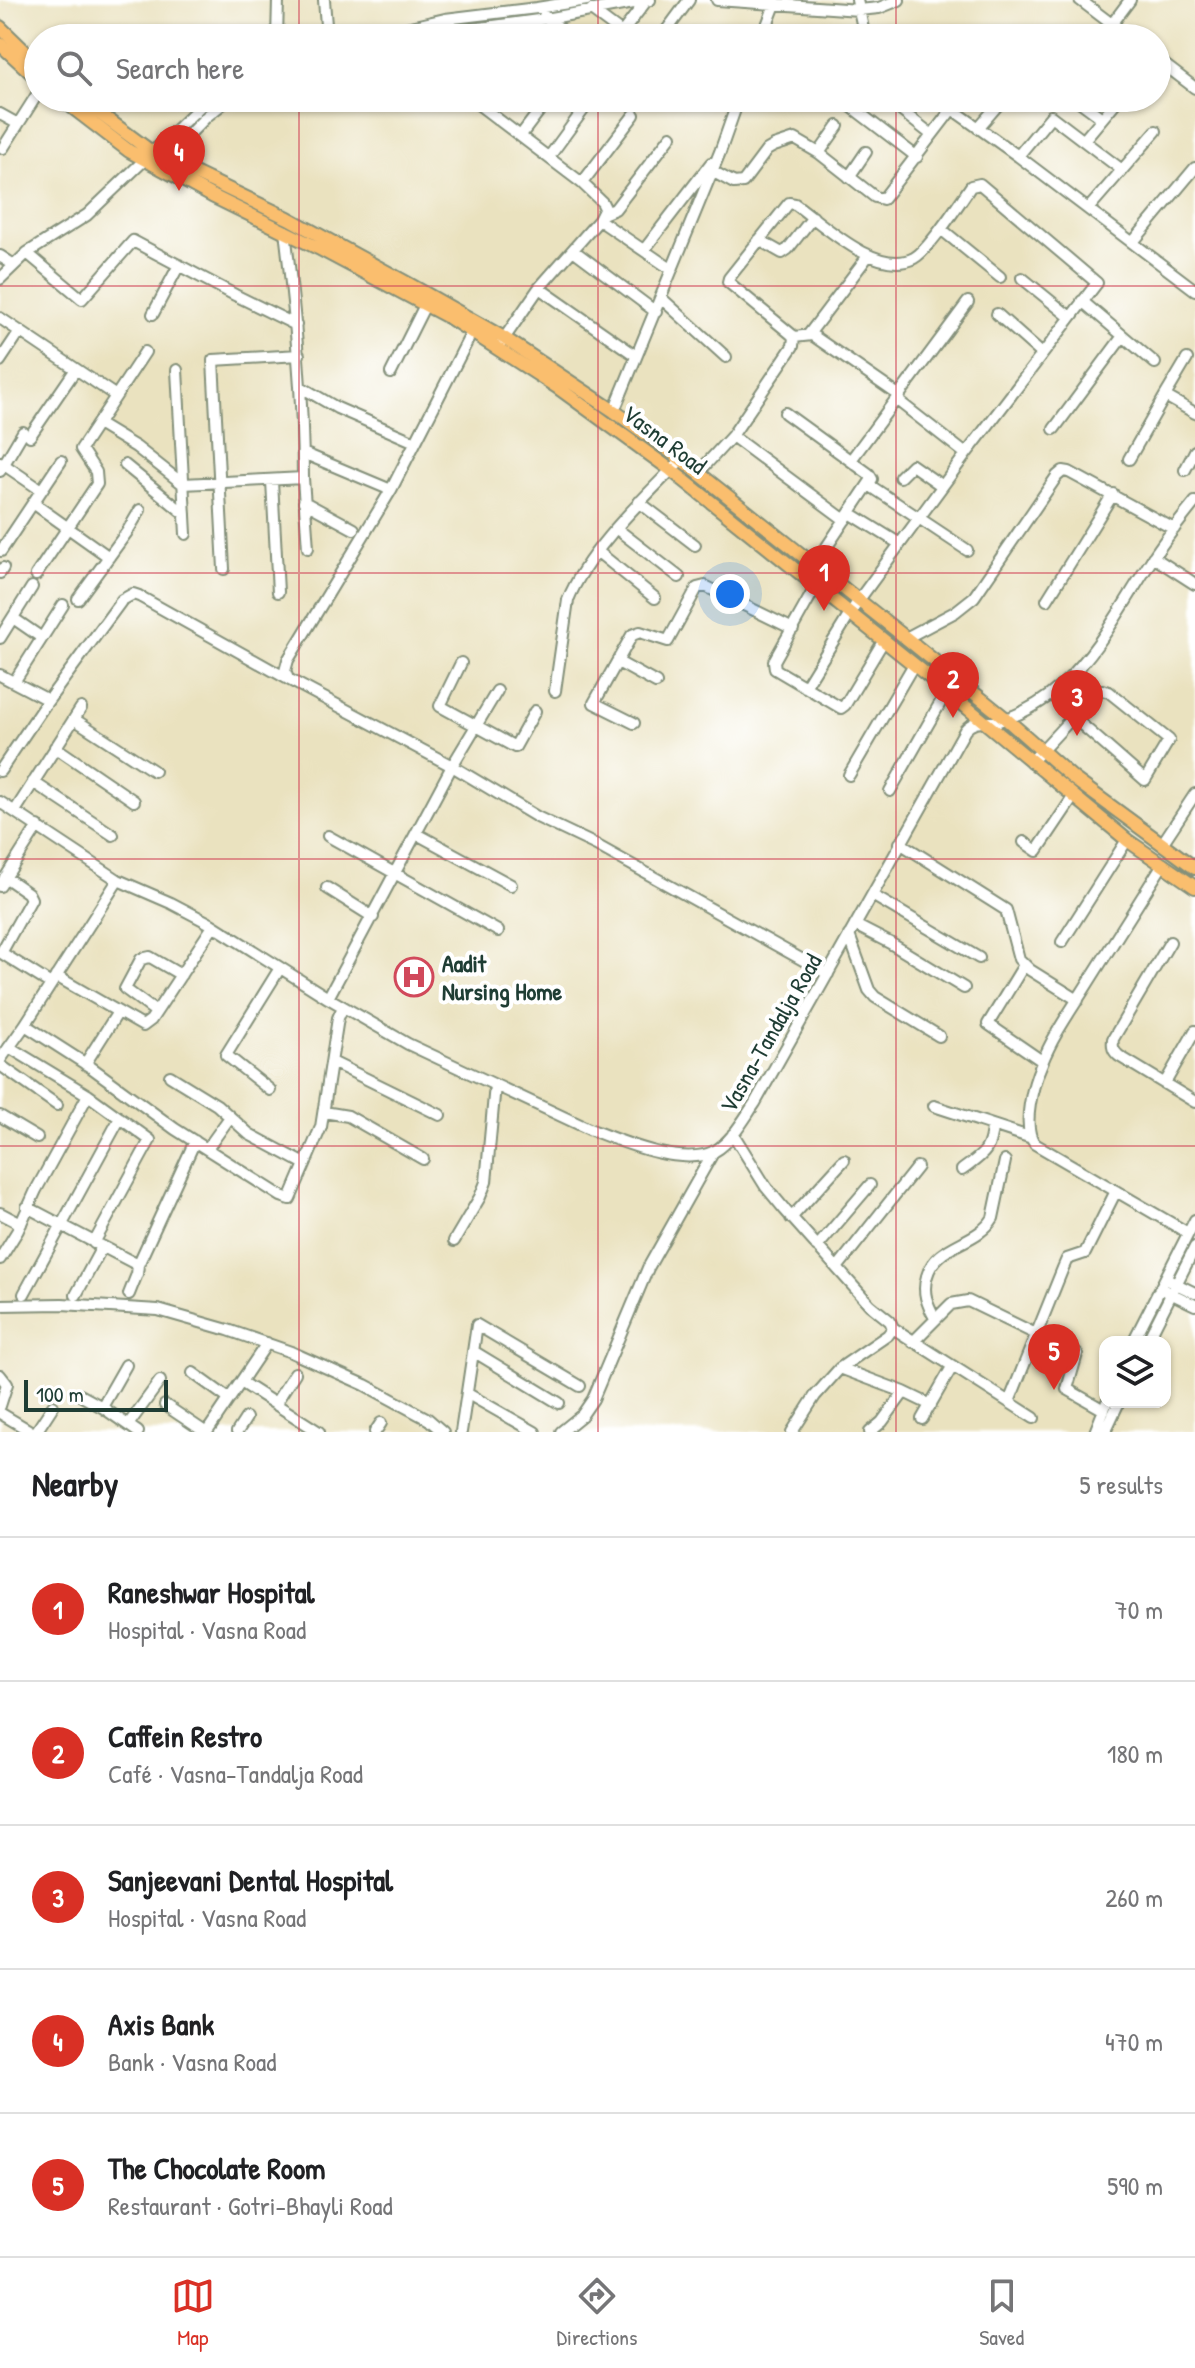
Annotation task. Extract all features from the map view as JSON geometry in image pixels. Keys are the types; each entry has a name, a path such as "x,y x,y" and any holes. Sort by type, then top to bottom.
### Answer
{"main road":[{"path":"0,27 24,50"},
{"path":"0,44 24,66"},
{"name":"Vasna Road","path":"77,112 129,151 288,218 614,411 681,459 906,638 1074,779 1195,868"},
{"name":"Vasna Road","path":"96,112 155,160 472,332 501,343 671,470 914,664 1127,840 1195,887"}],"street":[{"path":"277,24 278,0"},
{"path":"324,0 326,24"},
{"path":"423,24 536,6 649,0"},
{"path":"630,24 649,0"},
{"path":"671,24 689,0"},
{"path":"717,0 879,8 899,0"},
{"path":"1080,0 1112,24 1130,0"},
{"path":"767,24 776,2"},
{"path":"505,24 546,19 589,5"},
{"path":"589,5 608,24"},
{"path":"536,6 553,24"},
{"path":"1171,70 1195,88"},
{"path":"3,148 26,112"},
{"path":"155,160 197,112"},
{"path":"0,279 27,253 87,215 136,170 155,160 212,112"},
{"path":"489,112 582,183 605,208 601,217 539,288 501,343"},
{"path":"521,135 538,112"},
{"path":"549,157 582,112"},
{"path":"614,411 734,112"},
{"path":"858,112 917,157"},
{"path":"903,112 932,135"},
{"path":"712,171 734,183 743,182 767,150 795,139 819,153 875,197 883,199 950,112"},
{"path":"956,112 1195,290"},
{"path":"978,128 992,112"},
{"path":"1094,112 1102,118"},
{"path":"1084,140 1107,112"},
{"path":"0,114 18,124"},
{"path":"582,183 634,115"},
{"path":"1018,156 1051,116 1122,170"},
{"path":"819,153 838,126"},
{"path":"1088,209 1156,131"},
{"path":"601,217 615,209 671,136"},
{"path":"644,250 720,152"},
{"path":"849,177 866,152"},
{"path":"1133,242 1195,168"},
{"path":"794,337 728,282 789,203 795,204 868,256 898,262 915,258 941,229 971,186 980,184 1097,283 849,613 805,687"},
{"path":"601,217 671,269"},
{"path":"759,240 782,253 813,217"},
{"path":"941,229 1000,277"},
{"path":"285,231 299,355 308,548"},
{"path":"27,253 82,299 133,241 296,325"},
{"path":"573,250 656,312"},
{"path":"0,256 14,265"},
{"path":"794,337 809,334 868,256"},
{"path":"153,314 179,265"},
{"path":"1022,278 1070,317"},
{"path":"539,288 635,355"},
{"path":"661,298 726,357"},
{"path":"1082,301 1155,363"},
{"path":"851,460 968,302"},
{"path":"391,373 425,305"},
{"path":"997,314 1042,354"},
{"path":"0,318 116,396"},
{"path":"0,361 20,331"},
{"path":"288,679 285,671 288,660 391,490 472,332"},
{"path":"809,334 899,398 966,454"},
{"path":"1054,429 1123,336"},
{"path":"698,473 732,436 793,346 794,337"},
{"path":"36,575 97,484 96,472 81,449 145,352"},
{"path":"224,569 213,360 299,355"},
{"path":"1129,459 1187,359"},
{"path":"41,490 1,466 76,369"},
{"path":"177,370 186,534"},
{"path":"301,387 337,408 415,442"},
{"path":"1165,396 1195,413"},
{"path":"785,413 851,460 872,479 814,566"},
{"path":"98,424 136,447 183,484 303,478"},
{"path":"732,436 848,516 900,544"},
{"path":"1185,470 1195,451"},
{"path":"303,453 391,490"},
{"path":"555,691 568,600 581,574 639,502 681,459"},
{"path":"1,551 61,461"},
{"path":"125,465 185,514"},
{"path":"900,477 912,465 942,486"},
{"path":"906,638 955,612 974,597 1063,471 1113,494 1174,529"},
{"path":"272,481 278,592"},
{"path":"869,485 967,550"},
{"path":"1047,600 1113,494"},
{"path":"304,502 354,529"},
{"path":"639,502 695,545"},
{"name":"Vasna-Tandalja Road","path":"561,1432 582,1415 593,1399 648,1268 714,1151 733,1134 755,1103 965,730 978,721 1005,718 1035,707 1089,656 1153,557 1195,502"},
{"path":"33,503 109,557"},
{"path":"78,599 140,510"},
{"path":"617,529 679,577"},
{"path":"598,552 655,598"},
{"path":"1153,557 1195,584"},
{"path":"634,723 594,703 635,632 668,641 697,588 701,586 793,629"},
{"path":"816,586 773,665 775,669 841,708 884,640"},
{"path":"0,638 7,620 32,587"},
{"path":"0,771 4,755 122,600 133,594 828,974"},
{"path":"14,682 63,605"},
{"path":"7,620 42,638"},
{"path":"618,662 656,683"},
{"path":"461,663 440,706 515,747 535,711"},
{"path":"849,775 914,664"},
{"path":"0,675 48,700"},
{"path":"1031,762 1097,691 1102,690 1109,692 1169,740 1145,780 1073,717"},
{"path":"328,998 452,766 497,691"},
{"path":"890,791 947,691"},
{"path":"15,811 81,708"},
{"path":"74,719 154,771"},
{"path":"55,747 134,801"},
{"path":"33,782 113,835"},
{"path":"1024,842 1037,851 1074,796"},
{"path":"1162,844 1195,796"},
{"path":"0,802 118,880 213,926 408,1044 589,1129 656,1153 690,1156 714,1151"},
{"path":"38,826 3,882 28,893 31,899 0,953 143,1026 151,1020 213,926"},
{"path":"417,834 511,885"},
{"path":"328,836 498,931"},
{"path":"1062,942 1127,840"},
{"path":"900,843 1006,910 1015,949 1024,965 1078,1000"},
{"path":"1029,1137 1033,1088 1042,1061 1163,864"},
{"path":"57,1105 0,1063 118,880"},
{"path":"327,888 373,917"},
{"path":"872,895 979,958"},
{"path":"852,930 890,943 964,988"},
{"path":"852,930 869,990 875,997 939,1036"},
{"path":"1170,942 1113,1039 1113,1046 1119,1056 1195,1102"},
{"path":"156,1012 125,989 141,959 150,957 181,975"},
{"path":"1024,965 988,1024 1042,1061"},
{"path":"270,1090 226,1055 280,968"},
{"path":"25,1025 207,1149 290,1199 321,1127 338,1018 343,1007"},
{"path":"85,1064 118,1012"},
{"path":"1165,1083 1195,1031"},
{"path":"9,1047 88,1095 150,1140 76,1295"},
{"path":"332,1062 440,1115"},
{"path":"170,1076 217,1105 249,1134 305,1164"},
{"path":"454,1241 486,1182 495,1085"},
{"path":"0,1259 88,1095"},
{"path":"934,1106 1029,1137 1035,1144 1188,1233"},
{"path":"324,1112 348,1116 423,1159"},
{"path":"0,1116 37,1138"},
{"path":"207,1149 230,1117"},
{"path":"24,1294 120,1118"},
{"path":"962,1170 986,1152 991,1143 992,1125"},
{"path":"733,1134 766,1187 791,1218 870,1305 890,1321 893,1328 1034,1418"},
{"path":"129,1294 138,1265 195,1141"},
{"path":"791,1218 844,1160"},
{"path":"935,1318 925,1298 928,1272 939,1255 981,1233 988,1226 993,1218 1005,1161"},
{"path":"837,1268 917,1167"},
{"path":"817,1247 870,1185"},
{"path":"1009,1402 1067,1259 1085,1253 1116,1191"},
{"path":"27,1207 138,1265"},
{"path":"0,1213 21,1224"},
{"path":"1149,1336 1195,1220"},
{"path":"1137,1336 1195,1247"},
{"path":"1167,1286 1195,1293"},
{"path":"1167,1286 1195,1305"},
{"path":"913,1342 951,1304 968,1301 1077,1354 1067,1389 1099,1403"},
{"path":"0,1305 62,1304 158,1310 267,1343 365,1385 428,1419 443,1432"},
{"path":"461,1432 477,1325 580,1386"},
{"path":"792,1432 815,1396 840,1368 888,1335 893,1328"},
{"path":"165,1405 206,1432 267,1343"},
{"path":"473,1351 559,1403"},
{"path":"102,1407 126,1365"},
{"path":"922,1419 952,1367"},
{"path":"840,1368 931,1405"},
{"path":"193,1373 229,1399"},
{"path":"275,1404 295,1373"},
{"path":"0,1375 7,1384 0,1406"},
{"path":"128,1425 160,1381"},
{"path":"241,1382 318,1432"},
{"path":"870,1432 882,1422 904,1392"},
{"path":"468,1394 535,1432"},
{"path":"80,1395 138,1432"},
{"path":"0,1413 34,1432 53,1406"},
{"path":"1095,1432 1105,1408"},
{"path":"1105,1432 1116,1408"},
{"path":"237,1432 246,1418"},
{"path":"882,1422 891,1432"}],"place":[{"name":"Axis Bank","path":"179,191"},
{"name":"Raneshwar Hospital","path":"824,611"},
{"name":"Caffein Restro","path":"953,718"},
{"name":"Sanjeevani Dental Hospital","path":"1077,736"},
{"name":"Aadit Nursing Home","path":"414,977"},
{"name":"The Chocolate Room","path":"1054,1390"}]}
